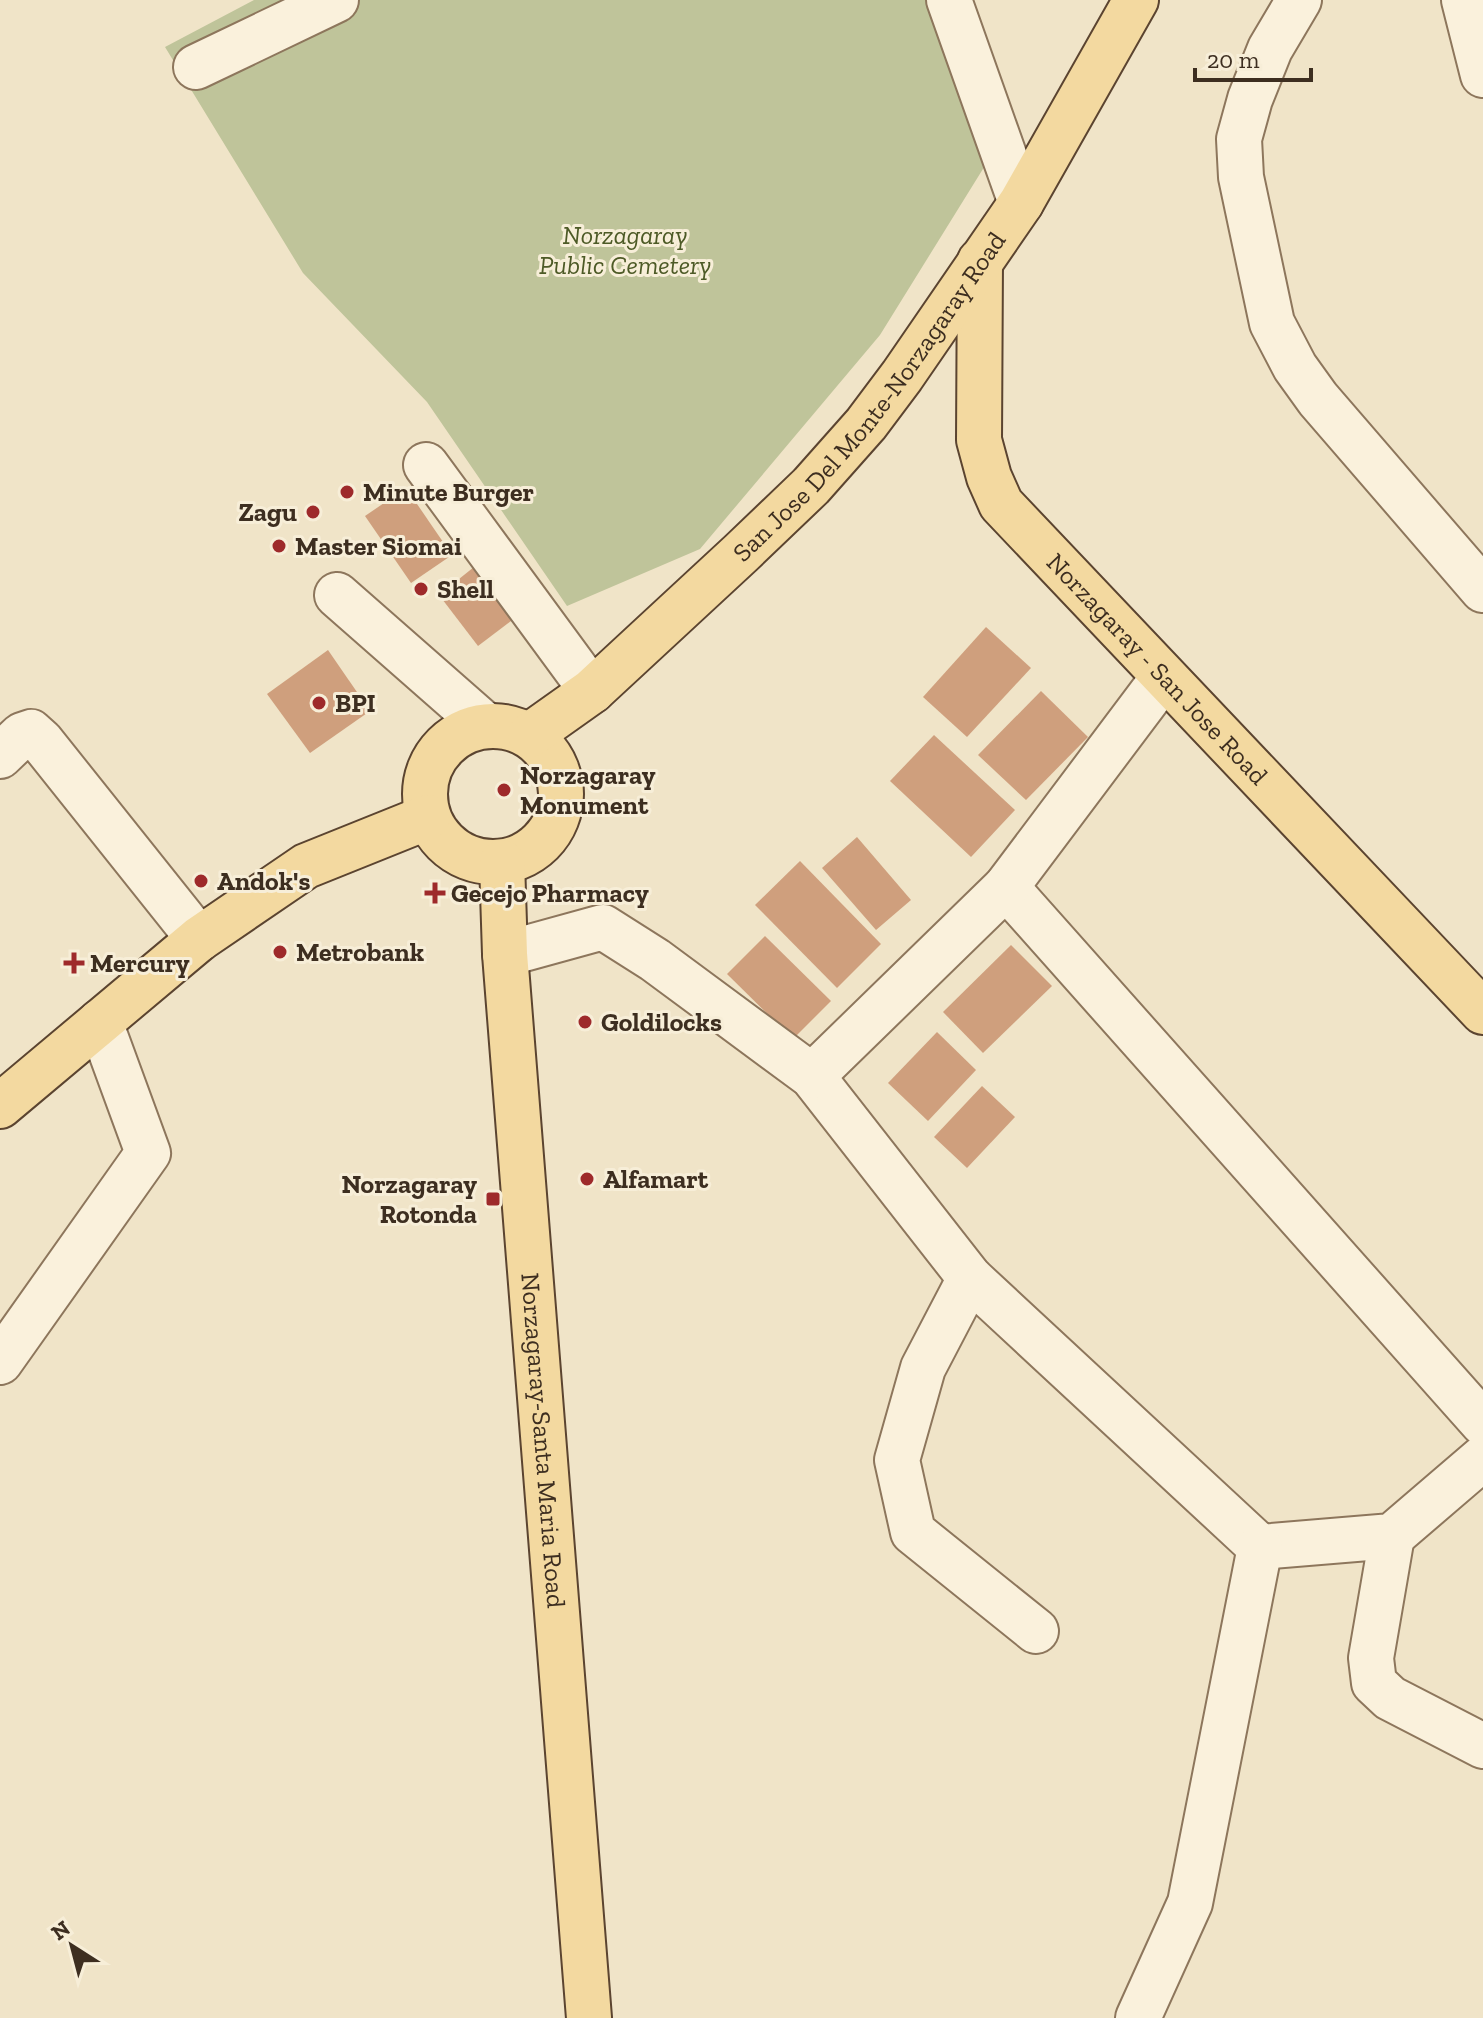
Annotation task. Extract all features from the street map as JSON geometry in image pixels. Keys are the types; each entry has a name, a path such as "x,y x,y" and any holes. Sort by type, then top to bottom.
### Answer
{"main road":[{"name":"San Jose Del Monte-Norzagaray Road","path":"530,735 592,691 811,486 866,424 1021,203 1136,0"},
{"name":"Norzagaray - San Jose Road","path":"980,261 979,440 989,477 1001,504 1163,678 1479,999"},
{"path":"485,725 509,726 530,735 547,752 558,772 561,795 558,814 546,837 515,859 502,862 476,860 455,852 439,837 428,817 424,795 427,773 437,753 458,734 485,725"},
{"path":"0,1106 199,939 306,866 428,817"},
{"name":"Norzagaray-Santa Maria Road","path":"502,862 505,954 589,2018"}],"street":[{"path":"196,67 336,0"},
{"path":"949,0 1021,203"},
{"path":"1299,0 1270,49 1250,99 1239,139 1241,177 1272,323 1295,367 1318,399 1483,590"},
{"path":"1464,0 1483,75"},
{"path":"426,465 592,691"},
{"path":"337,595 485,725"},
{"path":"812,1076 1006,887 1163,678"},
{"path":"0,756 22,735 31,732 41,741 199,939"},
{"path":"1006,887 1483,1423"},
{"path":"505,954 603,927 655,960 812,1076 970,1278 1260,1547 1392,1536 1483,1458"},
{"path":"0,1362 148,1153 100,1022"},
{"path":"970,1278 923,1368 897,1460 913,1532 1036,1631"},
{"path":"1392,1536 1371,1658 1374,1683 1390,1698 1483,1746"},
{"path":"1138,2018 1190,1903 1260,1547"}],"green space":[{"name":"Norzagaray Public Cemetery","path":"254,0 950,0 991,156 880,335 700,549 567,606 427,402 303,273 165,47"}],"building":[{"path":"406,488 452,555 411,583 365,516"},
{"path":"479,563 519,615 478,646 439,595"},
{"path":"986,627 1031,668 967,737 923,697"},
{"name":"BPI","path":"328,650 370,711 310,753 267,694"},
{"path":"1041,691 1088,737 1026,800 978,755"},
{"path":"934,735 1015,810 971,857 890,781"},
{"path":"857,837 911,900 876,930 822,868"},
{"path":"800,861 881,944 837,988 755,905"},
{"path":"765,936 831,1001 793,1039 727,974"},
{"path":"1011,945 1052,986 983,1053 943,1012"},
{"path":"937,1032 976,1070 928,1121 888,1083"},
{"path":"982,1086 1015,1117 967,1168 934,1137"}],"place":[{"name":"Minute Burger","path":"347,492"},
{"name":"Zagu","path":"313,512"},
{"name":"Master Siomai","path":"279,546"},
{"name":"Shell","path":"421,589"},
{"name":"BPI","path":"319,703"},
{"name":"Norzagaray Monument","path":"504,790"},
{"name":"Andok's","path":"201,881"},
{"name":"Gecejo Pharmacy","path":"435,893"},
{"name":"Metrobank","path":"280,952"},
{"name":"Mercury","path":"74,963"},
{"name":"Goldilocks","path":"585,1022"},
{"name":"Alfamart","path":"587,1179"},
{"name":"Norzagaray Rotonda","path":"493,1199"}]}
